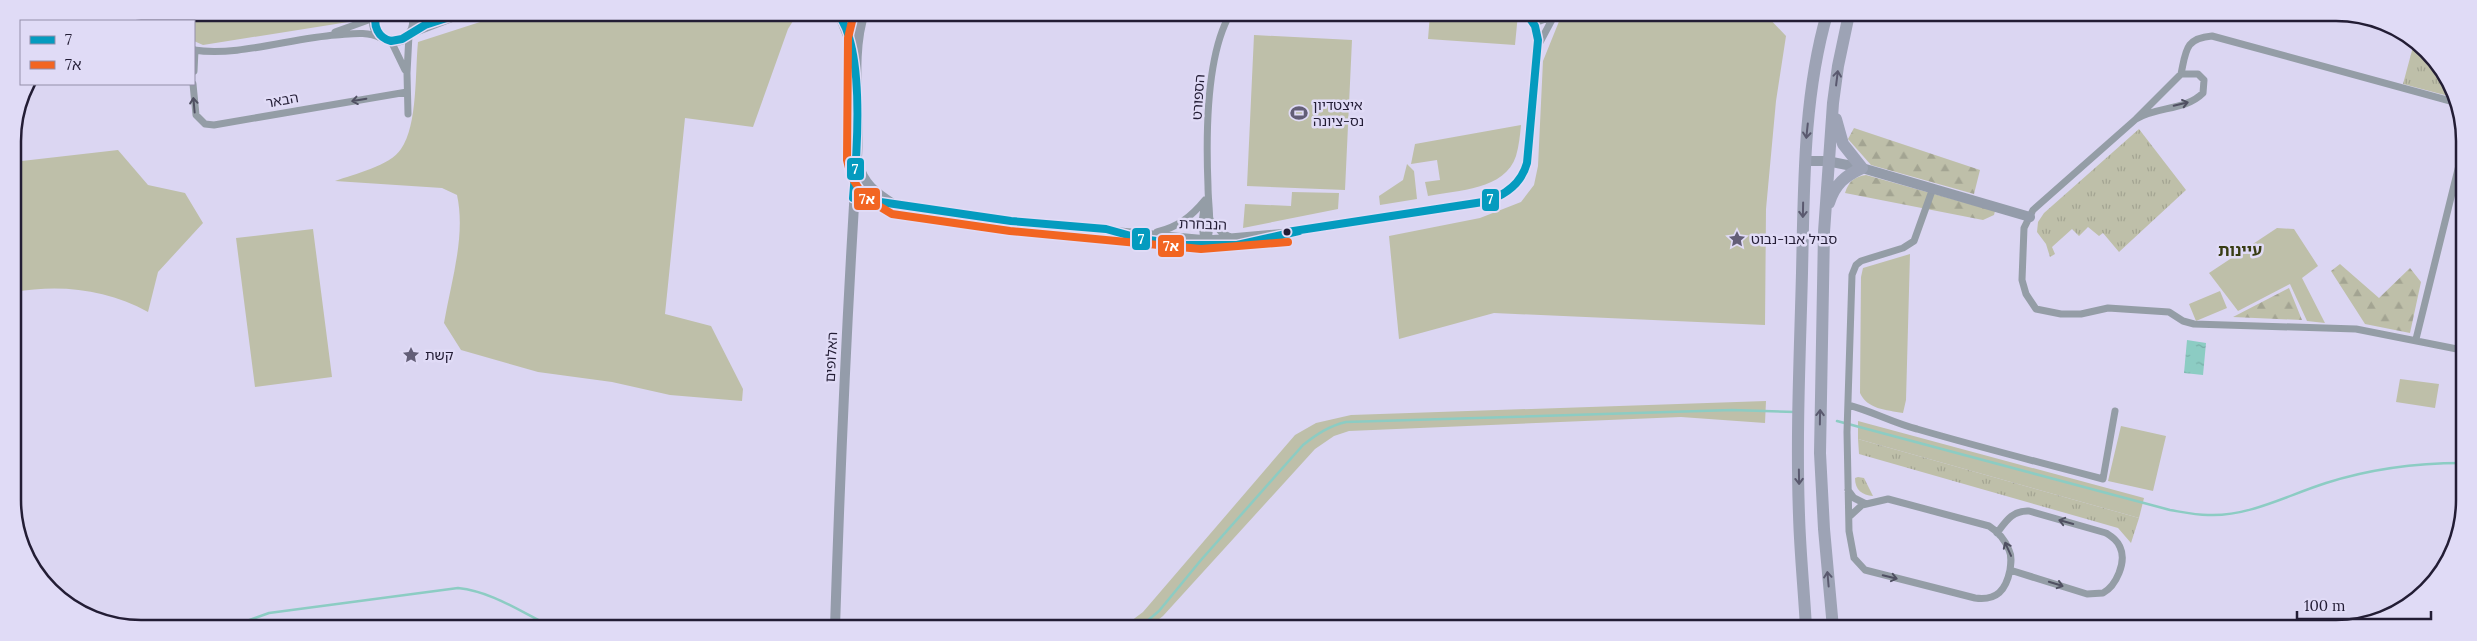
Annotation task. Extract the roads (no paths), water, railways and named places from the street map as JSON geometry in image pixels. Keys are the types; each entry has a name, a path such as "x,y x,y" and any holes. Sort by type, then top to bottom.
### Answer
{"highway":[{"path":"1805,619 1799,515 1798,445 1806,161 1816,65 1825,21"},
{"path":"1832,619 1824,529 1820,453 1824,232 1827,161 1838,66 1848,21"},
{"path":"1824,232 1830,199 1837,184 1844,177 1862,168 1843,144 1834,104"}],"street":[{"path":"195,50 228,51 318,36 352,27 364,21"},
{"path":"375,21 376,30 387,40 406,73"},
{"path":"318,36 364,33 387,40 404,39 414,26 414,21"},
{"path":"410,33 441,21"},
{"name":"האלופים","path":"841,21 848,36 858,88"},
{"name":"האלופים","path":"834,620 841,431 853,198 857,158 858,38 862,21"},
{"name":"הספורט","path":"1206,241 1210,218 1208,186 1210,88 1219,37 1227,21"},
{"name":"הנבחרת","path":"1106,229 1152,241 1206,241 1299,231 1496,199 1505,194 1526,170 1538,49 1537,33 1531,21"},
{"name":"הנבחרת","path":"1538,49 1552,21"},
{"path":"408,114 406,73 410,33"},
{"path":"2448,100 2212,36 2193,40 2187,48 2181,74 2136,120 2033,210 2024,228 2023,288 2036,309 2044,311 2081,314 2108,308 2169,312 2184,321 2194,324 2356,329 2416,339 2456,349"},
{"path":"2136,120 2155,110 2186,104 2196,100 2203,93 2204,80 2198,74 2181,74"},
{"name":"הבאר","path":"193,85 196,115 205,124 214,125 407,92"},
{"path":"857,158 860,172 872,190 893,204"},
{"path":"1806,161 1827,161 1862,168 2030,217"},
{"path":"2416,339 2456,177"},
{"name":"הספורט","path":"1206,241 1205,200 1208,186"},
{"path":"1849,517 1854,510 1886,499 1989,526 1997,533 2009,550 2011,557 2010,570 2002,592 1988,598 1975,598 1873,572 1858,565 1854,558 1850,541 1849,517 1848,489 1847,429 1854,270 1861,261 1903,248 1914,241 1933,188"},
{"name":"הנבחרת","path":"853,198 1011,221 1150,233 1237,245 1299,231"},
{"path":"1150,233 1171,228 1185,221 1205,200"},
{"path":"1210,218 1222,232 1233,238"},
{"path":"1848,405 1864,409 1884,419 1918,430 2103,479 2116,411"},
{"path":"1848,489 1854,498 1867,504"},
{"path":"1997,533 2014,514 2021,511 2029,511 2106,533 2116,540 2122,552 2122,560 2116,580 2103,593 2087,594 2010,570"}],"water":[{"path":"2187,340 2206,343 2203,375 2184,373"}],"waterway":[{"path":"1149,620 1159,611 1201,560 1303,445 1323,431 1346,422 1732,410 1795,412"},
{"path":"1837,421 2170,510 2203,515 2238,513 2326,483 2376,471 2428,464 2456,463"},
{"path":"250,620 269,613 458,588 471,590 494,598 538,620"}],"place":[{"name":"איצטדיון נס-ציונה","path":"1299,113"},
{"name":"סביל אבו-נבוט","path":"1737,239"},
{"name":"קשת","path":"411,355"}],"district":[{"name":"עיינות","path":"2240,250"}]}
